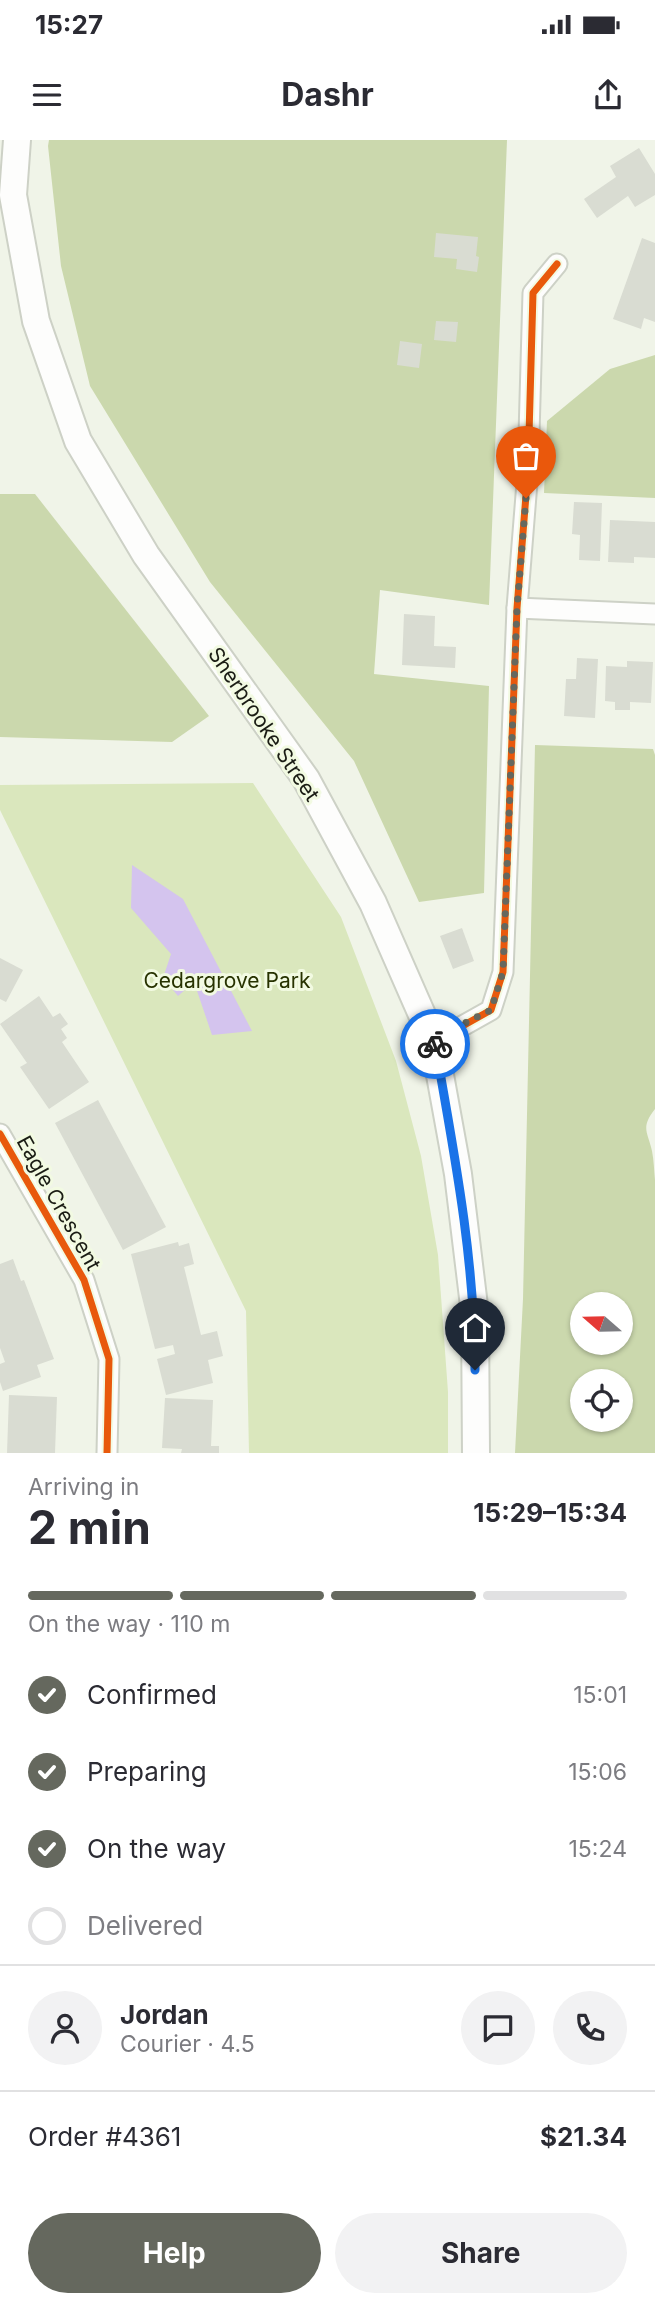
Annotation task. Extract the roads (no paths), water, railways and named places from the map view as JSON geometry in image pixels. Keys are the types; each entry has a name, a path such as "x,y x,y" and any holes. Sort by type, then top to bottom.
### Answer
{"main road":[{"name":"Sherbrooke Street","path":"17,140 13,195 36,321 78,441 146,555 306,779 373,903 434,1042 458,1174 475,1314 476,1453"}],"street":[{"path":"434,1042 491,1010 503,972 517,608 528,470 533,293 557,264"},
{"path":"517,608 655,614"},
{"name":"Eagle Crescent","path":"0,1134 83,1280 109,1359 107,1453"}],"park label":[{"name":"Cedargrove Park","path":"227,980"}]}
